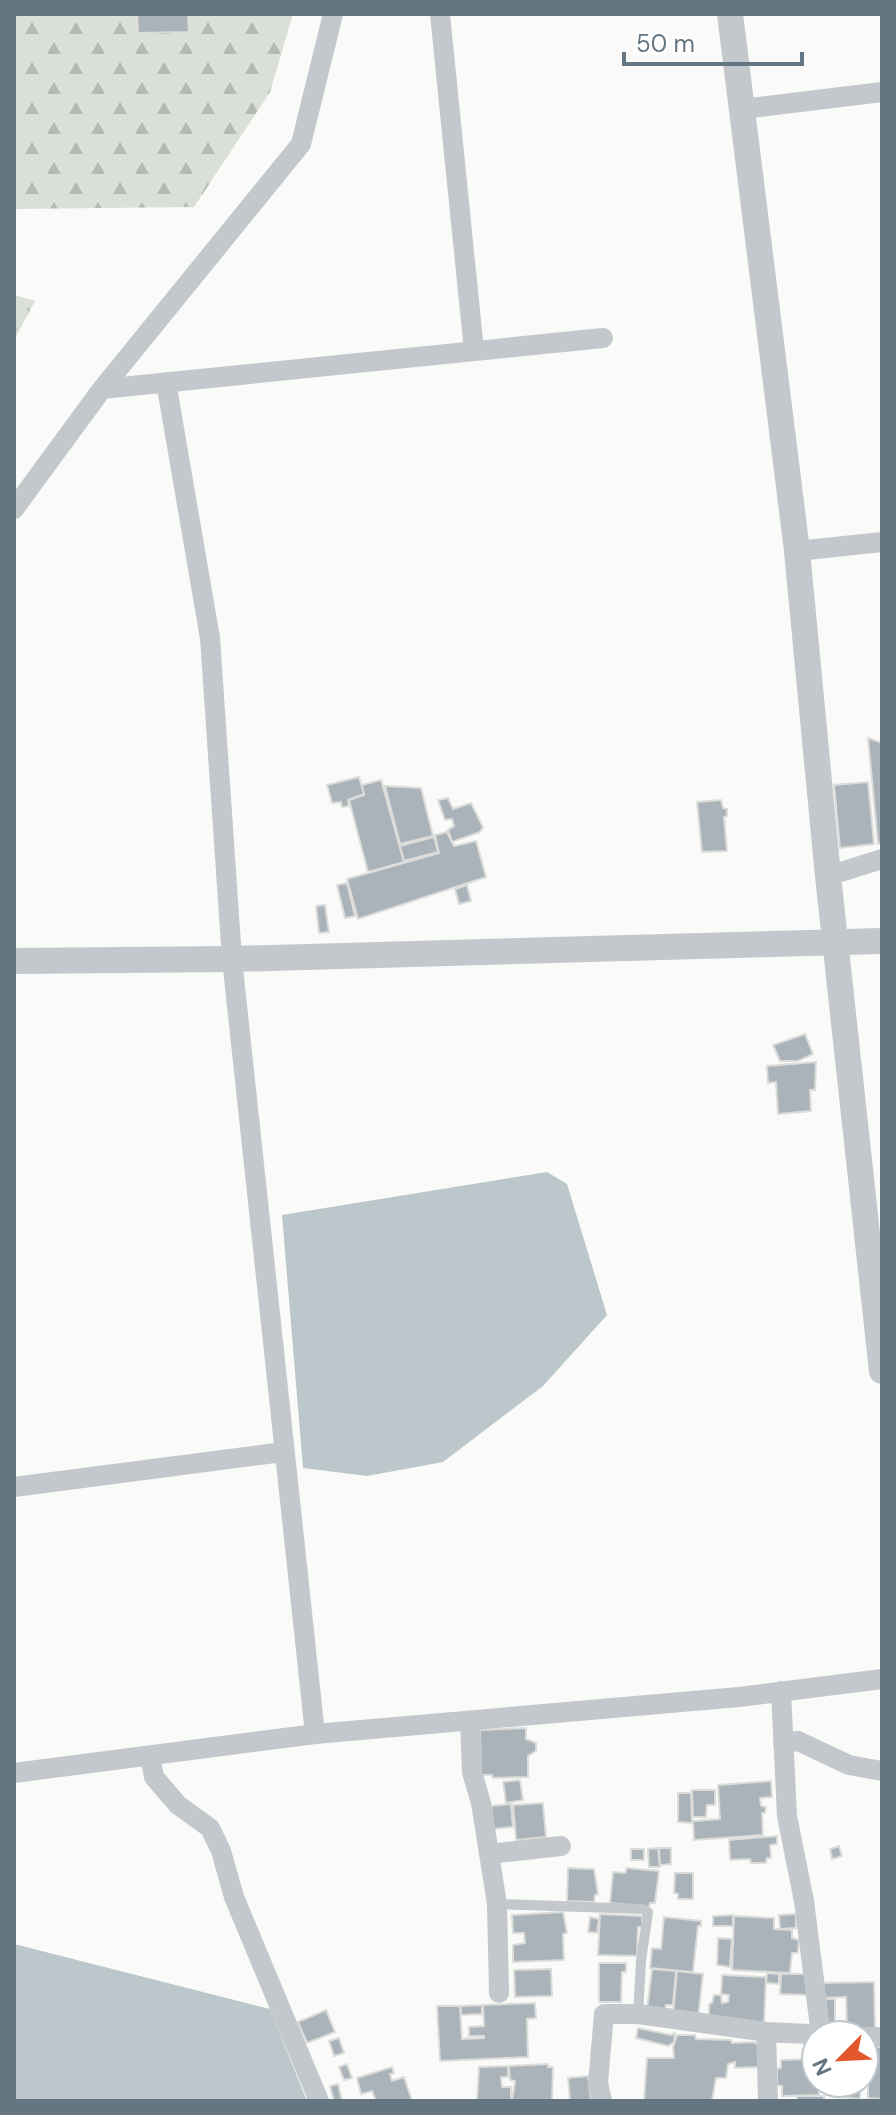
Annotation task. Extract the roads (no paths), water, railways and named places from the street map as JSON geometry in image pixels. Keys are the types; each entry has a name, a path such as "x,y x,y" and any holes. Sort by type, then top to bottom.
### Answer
{"street":[{"path":"14,509 102,389 301,144 333,14"},
{"path":"440,14 474,351"},
{"path":"730,14 797,551 828,876 882,1371"},
{"path":"742,109 882,92"},
{"path":"102,389 603,338"},
{"path":"166,382 210,638 232,959 315,1734"},
{"path":"797,551 882,542"},
{"path":"828,876 882,859"},
{"path":"14,961 232,959 882,941"},
{"path":"14,1487 283,1452"},
{"path":"14,1773 315,1734 882,1679"},
{"path":"781,1691 787,1816 804,1901 819,2019"},
{"path":"470,1721 472,1772 481,1803 497,1904 499,1993"},
{"path":"783,1743 798,1741 849,1765 882,1771"},
{"path":"150,1756 154,1777 178,1805 210,1828 221,1851 234,1897 319,2101"},
{"path":"489,1854 561,1846"},
{"path":"602,2101 598,2083 604,2014 638,2014 800,2034"},
{"path":"766,2032 768,2101"}],"lane":[{"path":"497,1904 643,1909 648,1912 638,2014"}]}
